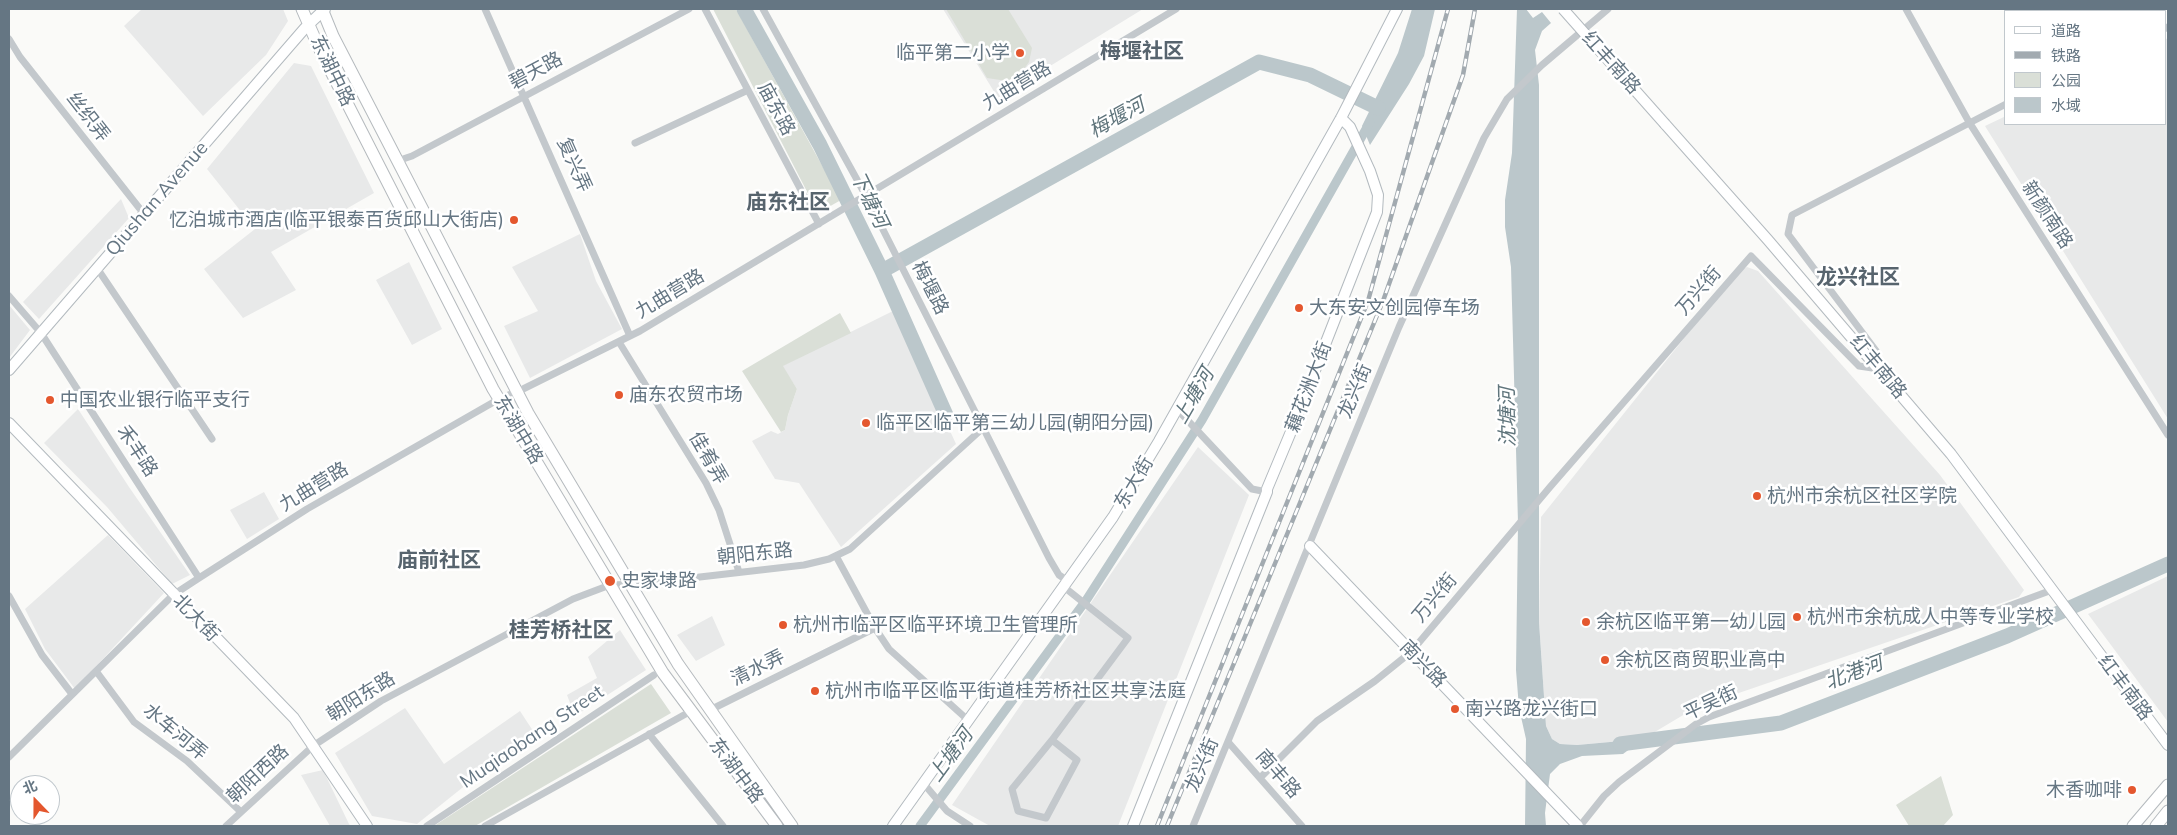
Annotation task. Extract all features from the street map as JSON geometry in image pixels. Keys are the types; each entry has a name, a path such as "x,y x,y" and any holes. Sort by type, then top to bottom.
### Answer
{"main road":[{"name":"东湖中路","path":"302,9 304,30 499,399 663,673 777,826"},
{"name":"东湖中路","path":"323,9 333,36 516,392 678,664 792,826"},
{"path":"2134,826 2168,785"},
{"path":"2156,826 2168,811"}],"street":[{"name":"Qiushan Avenue","path":"9,370 323,9"},
{"name":"复兴弄","path":"485,9 526,95 630,336"},
{"name":"碧天路","path":"397,160 412,156 689,9"},
{"name":"庙东路","path":"705,9 821,223"},
{"name":"梅堰路","path":"763,9 885,234 1049,558 1067,586 1128,638 1052,740"},
{"name":"东大街","path":"893,826 1067,586 1113,517 1341,118 1397,9"},
{"name":"红丰南路","path":"1563,9 1879,368 1951,454 2168,745"},
{"name":"龙兴街","path":"1193,826 1400,327 1484,138 1507,99 1542,65 1608,9"},
{"name":"新颜南路","path":"1906,9 1969,122 2168,435"},
{"name":"九曲营路","path":"9,757 173,595 199,578 307,509 499,399 630,336 1173,10"},
{"name":"丝织弄","path":"9,39 31,72 144,214"},
{"path":"635,143 748,90"},
{"path":"1879,368 1877,352 1788,234 1792,215 2004,105"},
{"name":"藕花洲大街","path":"1126,826 1290,434 1377,212 1378,195 1366,162 1350,127 1341,118"},
{"name":"万兴街","path":"1260,778 1317,722 1375,681 1411,652 1550,487 1751,256 1859,366 1879,368"},
{"path":"97,268 212,439"},
{"name":"禾丰路","path":"9,296 41,333 199,578"},
{"name":"佳肴弄","path":"619,342 706,483 718,510 739,572"},
{"path":"1177,408 1252,489 1266,491"},
{"name":"北大街","path":"9,423 173,595 294,718 367,826"},
{"name":"朝阳东路","path":"313,746 382,701 573,599 610,585 804,565 836,556 850,549 869,533 983,428"},
{"name":"藕花洲大街","path":"1133,826 1266,491"},
{"name":"南兴路","path":"1310,546 1579,826"},
{"path":"836,556 875,628 889,649 908,669 969,721"},
{"name":"平吴街","path":"1579,826 1604,796 1652,755 1709,717 2052,590"},
{"path":"9,596 42,655 72,694"},
{"name":"清水弄","path":"710,710 875,628"},
{"name":"水车河弄","path":"96,671 134,722 187,761 241,812"},
{"name":"Muqiaobang Street","path":"427,826 654,675"},
{"path":"486,826 692,711"},
{"path":"649,734 723,826"},
{"path":"1052,740 1077,760 1046,818 1018,811 1012,789 1052,740"},
{"name":"南丰路","path":"1229,743 1302,826"},
{"name":"朝阳西路","path":"226,826 313,746"},
{"path":"924,784 947,811 970,826"}],"shaded area":[{"path":"142,9 283,9 288,21 266,55 203,116 124,26"},
{"name":"临平第二小学","path":"943,9 1143,9 998,98"},
{"path":"2167,38 2168,419 1985,126 2004,117 2004,125 2167,125"},
{"path":"294,63 311,66 374,193 271,252 296,290 243,318 204,269 255,229 207,169"},
{"path":"121,199 129,218 39,319 23,302"},
{"path":"580,234 596,281 622,329 530,378 504,326 538,311 512,267"},
{"path":"409,262 442,329 412,345 376,280"},
{"name":"杭州市余杭区社区学院","path":"1747,267 1758,271 1940,475 2024,590 2019,597 1695,708 1643,739 1577,745 1560,744 1552,739 1546,726 1539,622 1541,517 1737,272"},
{"path":"9,305 30,330 9,358"},
{"name":"临平区临平第三幼儿园(朝阳分园)","path":"895,310 956,444 841,547 799,483 775,479 752,441 771,431 778,434 785,430 797,389 782,366"},
{"path":"78,409 190,575 172,584 107,507 44,443"},
{"path":"1198,447 1249,495 1118,826 990,826 952,805"},
{"path":"264,492 279,519 247,539 230,510"},
{"path":"108,535 164,593 75,689 45,649 25,609"},
{"path":"2168,576 2168,722 2088,614"},
{"path":"712,616 725,645 696,661 677,635"},
{"path":"620,630 646,670 575,716 567,695 597,678 588,657"},
{"path":"405,708 444,764 520,711 537,737 467,784 417,824 372,816 335,753"},
{"path":"323,770 351,826 330,826 301,775"}],"green space":[{"path":"713,9 736,9 841,200 818,213"},
{"path":"946,9 1008,9 1032,48 1029,62 1021,73 1007,81 987,78"},
{"path":"840,313 851,333 783,366 797,389 785,430 781,432 742,371"},
{"path":"651,684 671,713 475,826 434,826"},
{"path":"1941,776 1953,815 1943,826 1909,826 1896,805"}],"water":[{"path":"1412,9 1435,9 1424,56 1409,84 1370,145 1362,126 1398,53"},
{"path":"1517,9 1526,9 1533,18 1542,12 1551,23 1542,31 1535,50 1539,85 1539,622 1546,726 1552,739 1560,744 1577,745 1643,739 1623,754 1582,756 1560,764 1550,774 1545,813 1546,826 1525,826 1526,739 1519,708 1516,670 1518,523 1511,267 1505,227 1505,200 1512,153"}],"waterway":[{"name":"下塘河","path":"744,9 820,145 882,271 946,415"},
{"name":"梅堰河","path":"882,271 1259,62 1310,75 1378,108"},
{"name":"上塘河","path":"920,826 1087,599 1202,420 1370,122"},
{"name":"北港河","path":"1620,744 1781,723 2007,636 2168,564"}],"railway":[{"path":"1157,826 1368,301 1448,9"},
{"path":"1167,826 1383,301 1463,75 1475,9"}],"place":[{"name":"临平第二小学","path":"1020,53"},
{"name":"忆泊城市酒店(临平银泰百货邱山大街店)","path":"514,220"},
{"name":"大东安文创园停车场","path":"1299,308"},
{"name":"庙东农贸市场","path":"619,395"},
{"name":"中国农业银行临平支行","path":"50,400"},
{"name":"临平区临平第三幼儿园(朝阳分园)","path":"866,423"},
{"name":"杭州市余杭区社区学院","path":"1757,496"},
{"name":"史家埭路","path":"610,581"},
{"name":"杭州市余杭成人中等专业学校","path":"1797,617"},
{"name":"余杭区临平第一幼儿园","path":"1586,622"},
{"name":"杭州市临平区临平环境卫生管理所","path":"783,625"},
{"name":"余杭区商贸职业高中","path":"1605,660"},
{"name":"杭州市临平区临平街道桂芳桥社区共享法庭","path":"815,691"},
{"name":"南兴路龙兴街口","path":"1455,709"},
{"name":"木香咖啡","path":"2132,790"}],"district":[{"name":"梅堰社区","path":"1142,52"},
{"name":"庙东社区","path":"788,203"},
{"name":"龙兴社区","path":"1858,278"},
{"name":"庙前社区","path":"439,561"},
{"name":"桂芳桥社区","path":"561,631"}],"water label":[{"name":"沈塘河","path":"1508,417"}]}
